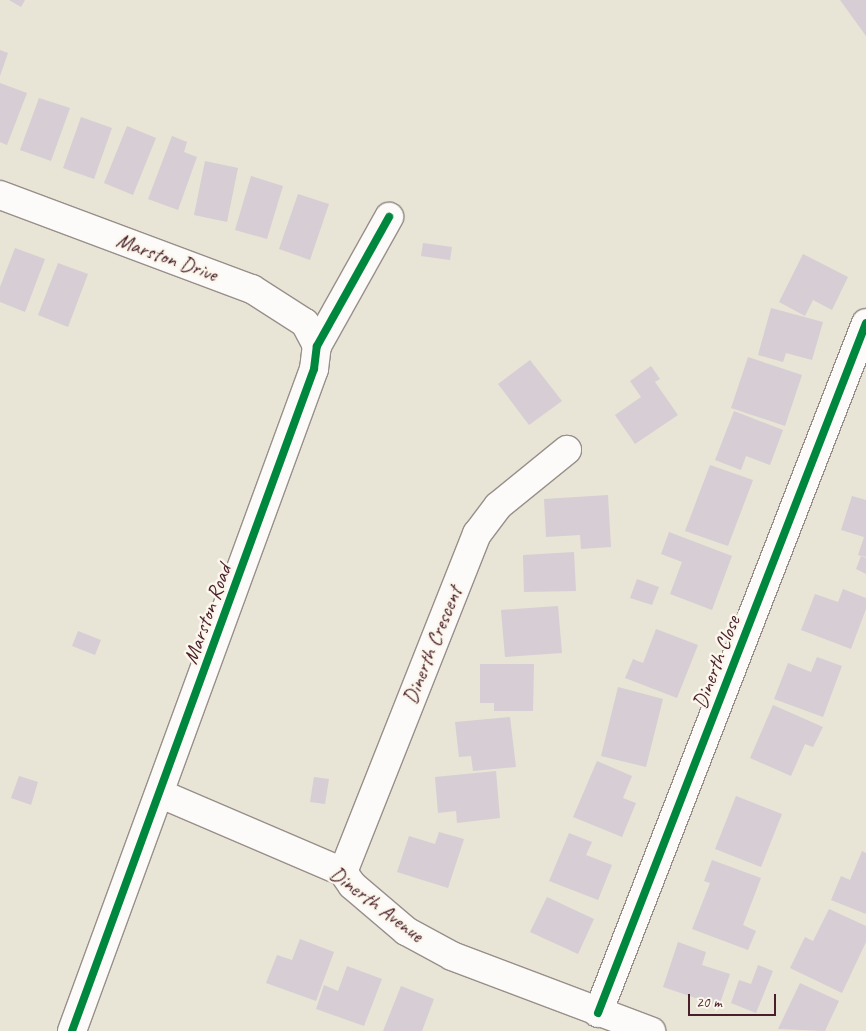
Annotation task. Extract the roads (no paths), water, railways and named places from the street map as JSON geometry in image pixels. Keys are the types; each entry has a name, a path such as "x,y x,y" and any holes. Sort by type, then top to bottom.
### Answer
{"street":[{"name":"Marston Drive","path":"0,195 252,289 305,323 316,346"},
{"name":"Marston Road","path":"72,1031 161,794 314,369 316,346 389,217"},
{"name":"Dinerth Close","path":"598,1013 866,323"},
{"name":"Dinerth Crescent","path":"343,872 477,534 498,506 567,450"},
{"name":"Dinerth Avenue","path":"161,794 343,872 352,885 406,930 452,956 598,1013 651,1031"}]}
